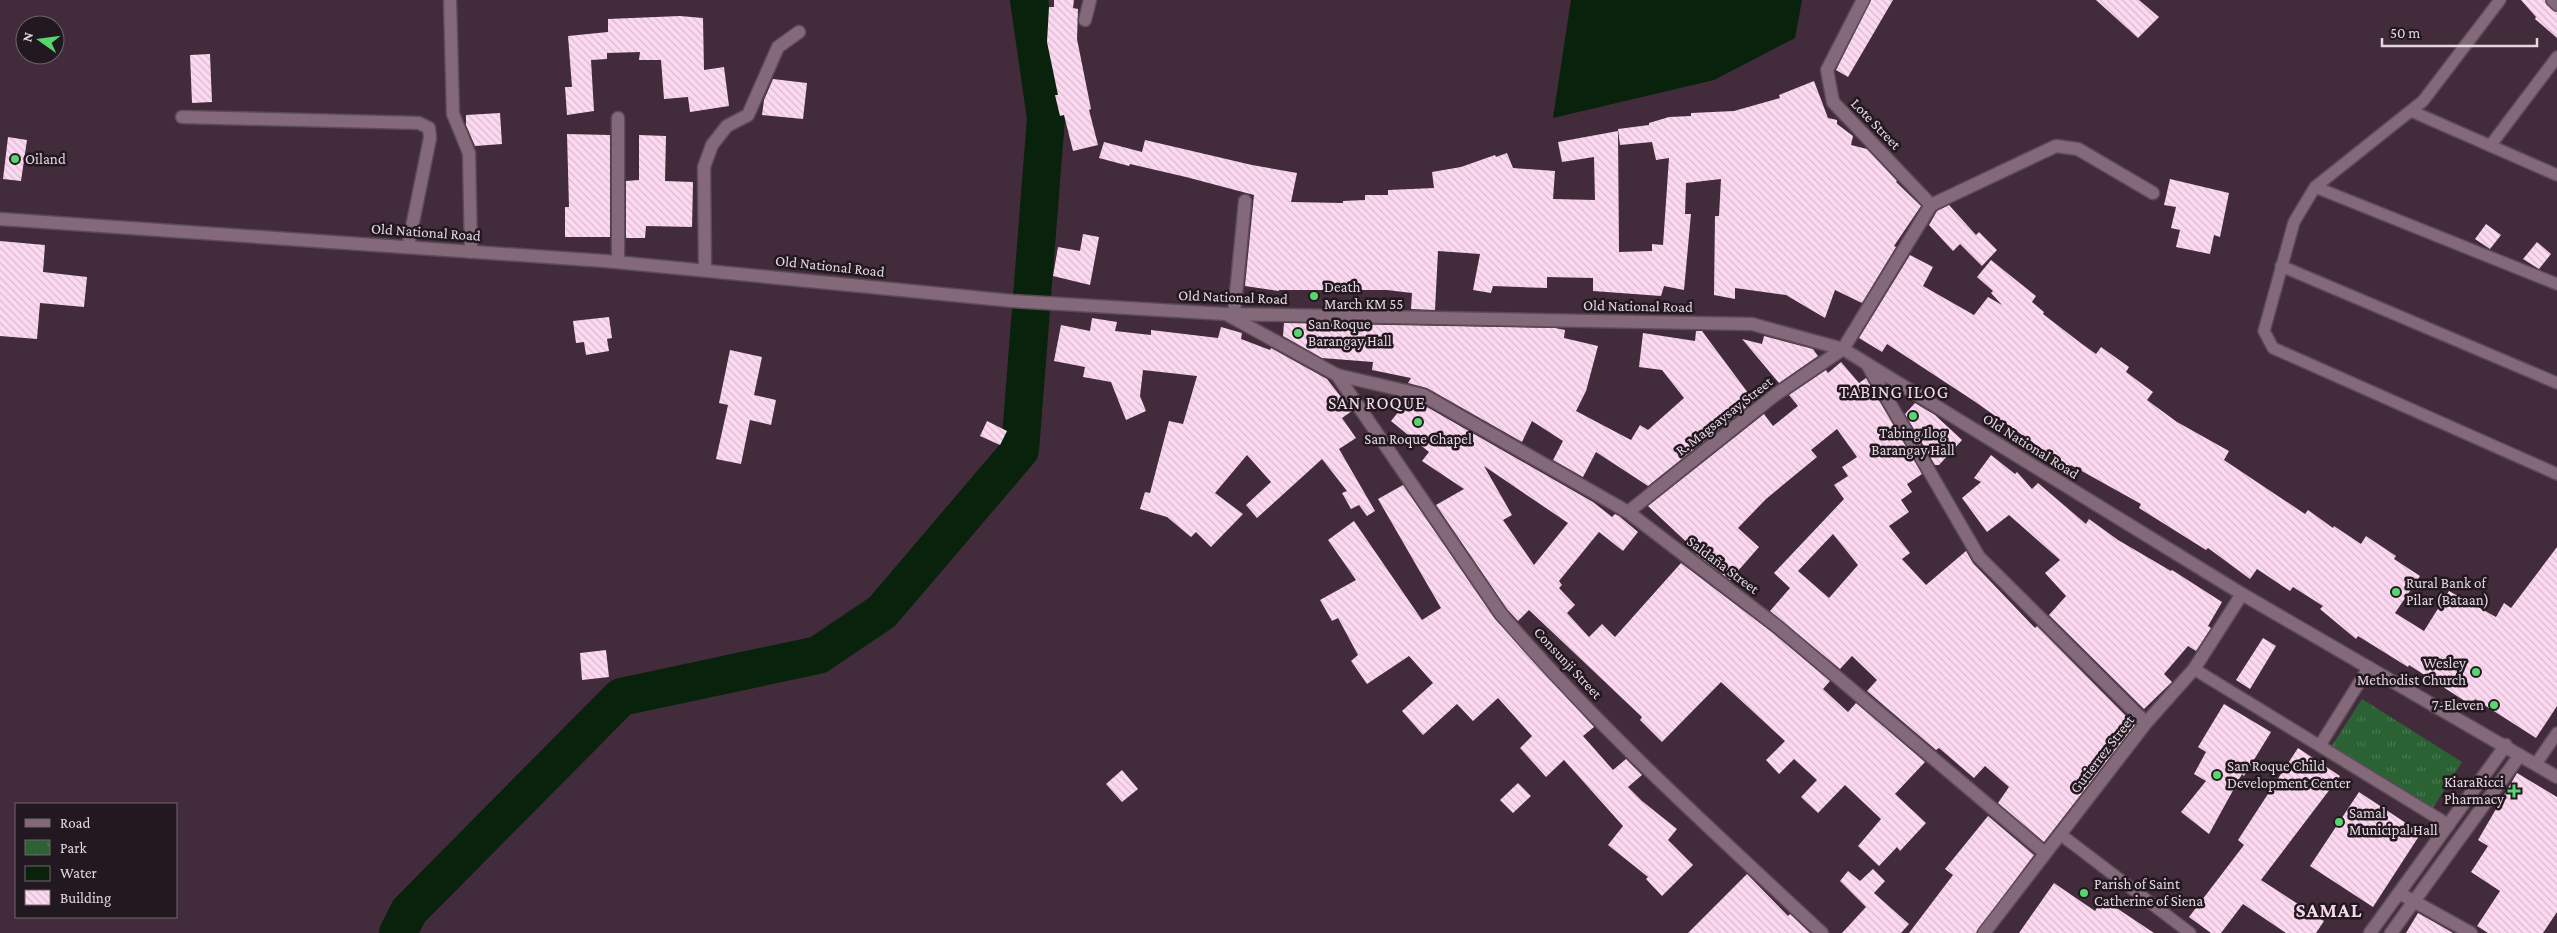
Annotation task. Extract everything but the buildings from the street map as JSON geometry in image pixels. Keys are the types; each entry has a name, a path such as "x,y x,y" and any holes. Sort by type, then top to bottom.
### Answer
{"street":[{"path":"450,0 453,114 469,154 472,252"},
{"path":"1085,20 1090,0"},
{"name":"Lote Street","path":"1863,0 1826,70 1833,102 1931,205"},
{"path":"706,270 704,167 712,145 727,126 748,115 778,47 798,32"},
{"path":"182,117 419,123 429,128 430,138 408,248"},
{"path":"618,118 618,262"},
{"path":"1843,349 1931,205 2056,146 2078,149 2153,193"},
{"path":"1245,201 1230,314 1337,375"},
{"name":"Old National Road","path":"0,219 618,262 1013,301 1230,314 1752,324 1843,349 2242,594 2506,745 2557,777"},
{"name":"R. Magsaysay Street","path":"1628,512 1775,395 1843,349"},
{"path":"1867,364 1979,557 2146,723"},
{"name":"Saldaña Street","path":"1337,375 1422,395 1628,512 1778,627 2045,853"},
{"name":"Consunji Street","path":"1337,375 1501,614 1650,772 1822,933"},
{"name":"Gutierrez Street","path":"1984,933 2146,723 2194,669 2242,594"},
{"path":"2370,933 2506,745"},
{"path":"2390,933 2520,754"},
{"path":"2399,893 2471,933"}],"lane":[{"path":"2500,0 2423,101 2315,187 2294,222 2264,331 2273,348 2557,474"},
{"path":"2552,0 2557,5"},
{"path":"2490,146 2557,57"},
{"path":"2411,111 2557,175"},
{"path":"2315,187 2557,284"},
{"path":"2281,266 2557,383"},
{"path":"2320,746 2369,667"},
{"path":"2194,669 2449,825"},
{"path":"2536,764 2557,733"},
{"path":"2060,834 2190,933"}],"green space":[{"path":"2362,699 2462,762 2431,811 2331,747"}],"water":[{"path":"1571,0 1802,0 1795,38 1714,80 1553,118"}],"waterway":[{"path":"398,933 409,911 621,697 818,655 882,612 1020,450 1046,118 1029,0"}],"place":[{"name":"Oiland","path":"15,159"},
{"name":"Death March KM 55","path":"1314,296"},
{"name":"San Roque Barangay Hall","path":"1298,333"},
{"name":"Tabing Ilog Barangay Hall","path":"1913,416"},
{"name":"San Roque Chapel","path":"1418,422"},
{"name":"Rural Bank of Pilar (Bataan)","path":"2396,592"},
{"name":"Wesley Methodist Church","path":"2476,672"},
{"name":"7-Eleven","path":"2494,705"},
{"name":"San Roque Child Development Center","path":"2217,775"},
{"name":"KiaraRicci Pharmacy","path":"2514,791"},
{"name":"Samal Municipal Hall","path":"2339,822"},
{"name":"Parish of Saint Catherine of Siena","path":"2084,893"}],"district":[{"name":"TABING ILOG","path":"1894,392"},
{"name":"SAN ROQUE","path":"1377,403"},
{"name":"SAMAL","path":"2329,910"}]}
